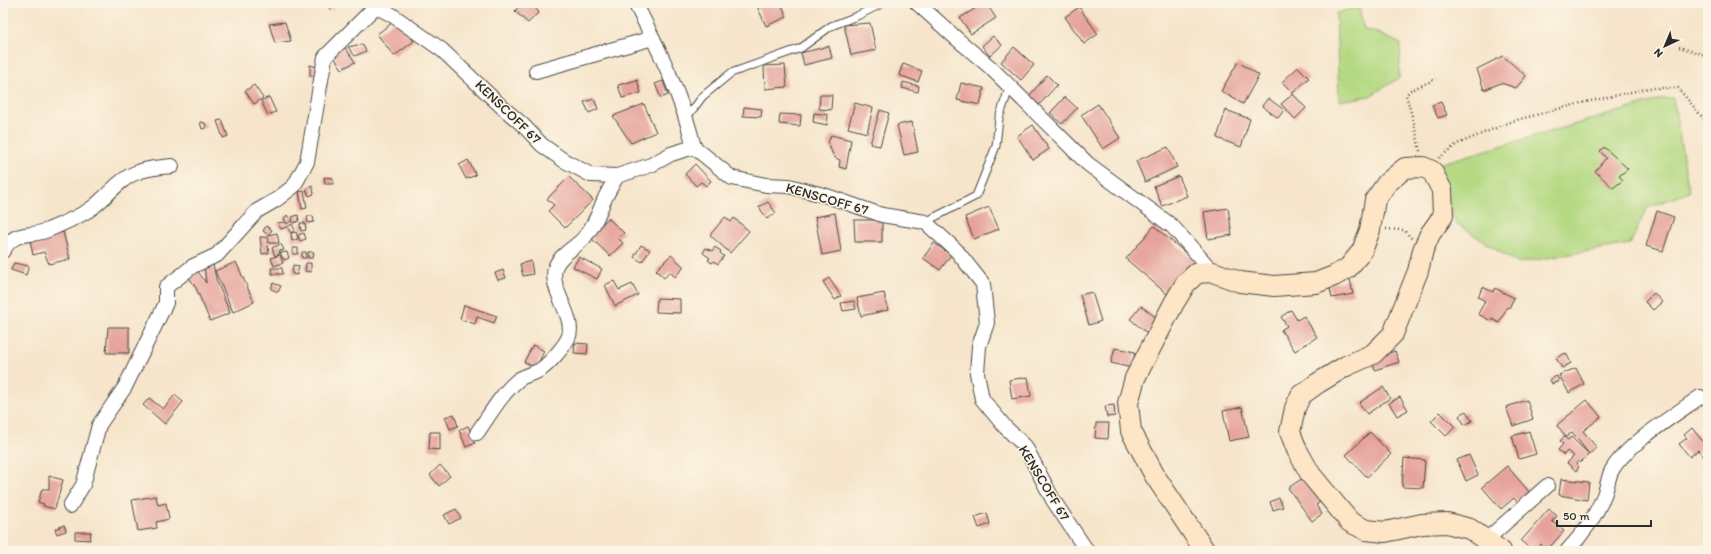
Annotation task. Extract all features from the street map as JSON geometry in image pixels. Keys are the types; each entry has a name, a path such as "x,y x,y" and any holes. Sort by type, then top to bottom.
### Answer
{"main road":[{"path":"1205,551 1155,476 1131,431 1128,403 1135,378 1186,283 1197,273 1213,272 1240,282 1274,286 1316,283 1334,276 1348,268 1362,251 1370,230 1376,200 1387,183 1405,168 1423,167 1432,171 1442,190 1443,216 1430,234 1423,250 1416,278 1393,334 1373,354 1346,366 1318,382 1301,395 1295,408 1290,432 1296,450 1311,475 1350,522 1366,530 1385,532 1422,524 1447,523 1470,529 1494,546"}],"street":[{"path":"635,3 653,38 687,117 694,147"},
{"path":"917,3 1010,86 1088,164 1172,226 1213,272"},
{"path":"70,506 83,485 99,425 125,387 166,303 166,287 193,266 216,255 257,211 294,186 307,162 325,57 373,5"},
{"name":"KENSCOFF 67","path":"373,5 392,15 442,50 523,125 542,145 563,160 591,175 616,176 651,165 670,154 694,147 732,178 766,185 789,186 827,196 882,215 925,222 956,250 983,284 987,323 979,346 977,373 982,399 1005,427 1025,446 1053,500 1087,551"},
{"path":"536,72 653,38"},
{"path":"3,251 6,245 14,238 24,234 41,233 91,208 124,180 137,172 172,166"},
{"path":"477,433 505,393 518,380 538,371 545,366 565,343 569,335 569,324 554,281 555,268 596,224 605,197 616,176"},
{"path":"1567,551 1581,536 1594,518 1605,494 1611,472 1626,451 1700,396"},
{"path":"1494,546 1547,486"}],"lane":[{"path":"687,117 703,96 731,73 801,48 831,26 857,16 883,3"},
{"path":"925,222 976,196 996,146 999,118 1010,86"}],"path":[{"path":"1679,48 1708,56"},
{"path":"1436,79 1411,90 1406,96 1414,123 1423,167 1432,163 1457,144 1513,121 1649,88 1678,88 1708,124"},
{"path":"1370,230 1404,230 1423,250"}],"green space":[{"path":"1359,7 1364,30 1373,31 1401,44 1399,78 1370,96 1339,101 1336,13"},
{"path":"1673,98 1689,192 1647,208 1630,244 1517,263 1456,223 1435,165 1662,99"}],"building":[{"path":"324,3 339,3 332,10"},
{"path":"522,3 530,3 539,12 528,23 515,11"},
{"path":"764,3 781,3 787,17 766,26 757,6"},
{"path":"986,3 996,18 971,34 960,18"},
{"path":"1079,7 1098,34 1084,44 1065,17"},
{"path":"396,20 414,41 394,56 377,34"},
{"path":"285,22 291,41 275,43 269,24"},
{"path":"870,23 876,50 851,55 844,25"},
{"path":"993,36 1002,45 990,56 982,46"},
{"path":"362,44 366,51 355,56 348,47"},
{"path":"344,46 355,62 342,69 332,54"},
{"path":"829,46 832,58 804,65 801,53"},
{"path":"1014,47 1034,65 1021,80 1001,62"},
{"path":"1503,56 1526,76 1516,88 1501,83 1484,90 1477,69"},
{"path":"1238,62 1259,75 1243,104 1221,91"},
{"path":"903,64 922,71 918,82 899,75"},
{"path":"310,65 317,67 315,76 310,76"},
{"path":"785,65 787,87 765,89 764,66"},
{"path":"1298,67 1309,78 1293,93 1282,82"},
{"path":"1047,75 1057,85 1039,105 1029,96"},
{"path":"637,80 641,93 622,98 618,85"},
{"path":"663,81 668,95 661,98 655,84"},
{"path":"903,82 919,86 918,92 902,88"},
{"path":"961,83 984,88 980,105 957,100"},
{"path":"254,85 263,98 254,104 245,91"},
{"path":"1293,94 1306,108 1295,119 1281,104"},
{"path":"820,95 832,95 831,110 819,109"},
{"path":"269,97 276,112 268,115 261,101"},
{"path":"1065,97 1077,108 1062,124 1050,113"},
{"path":"1268,98 1284,110 1278,118 1262,106"},
{"path":"594,99 598,109 589,113 584,102"},
{"path":"1441,102 1447,115 1438,118 1432,105"},
{"path":"855,103 873,108 867,133 848,128"},
{"path":"644,104 656,132 631,143 613,116"},
{"path":"1098,104 1120,138 1103,149 1081,115"},
{"path":"744,107 762,109 761,117 743,116"},
{"path":"880,110 889,113 880,146 870,144"},
{"path":"1226,110 1250,119 1241,147 1217,138"},
{"path":"814,113 828,115 827,125 813,122"},
{"path":"780,114 801,115 800,126 779,124"},
{"path":"222,120 228,136 223,138 217,121"},
{"path":"200,122 205,123 206,128 202,129"},
{"path":"912,122 918,152 904,155 897,125"},
{"path":"1033,125 1049,149 1033,160 1017,136"},
{"path":"831,135 851,140 846,169 839,167 840,160 834,157 828,143"},
{"path":"1168,147 1177,167 1145,182 1136,161"},
{"path":"1604,147 1628,169 1619,176 1623,180 1613,188 1595,171 1606,158 1600,151"},
{"path":"468,160 476,175 466,179 459,165"},
{"path":"695,164 711,181 706,186 701,182 696,186 685,174"},
{"path":"1179,176 1187,196 1162,206 1154,186"},
{"path":"324,177 333,178 333,184 325,184"},
{"path":"569,177 593,200 565,228 548,211 554,205 547,199"},
{"path":"312,186 314,194 309,196 306,189"},
{"path":"304,191 307,208 302,209 299,192"},
{"path":"768,202 776,213 767,219 759,207"},
{"path":"989,207 999,229 974,239 965,217"},
{"path":"1228,208 1232,235 1208,239 1204,212"},
{"path":"1657,211 1674,217 1663,251 1646,246"},
{"path":"835,213 841,251 822,255 815,217"},
{"path":"287,215 291,221 287,224 284,219"},
{"path":"298,215 299,221 293,223 292,217"},
{"path":"307,216 313,216 314,222 308,223"},
{"path":"725,217 731,222 734,218 749,231 730,253 710,235"},
{"path":"608,218 624,233 618,238 623,243 610,256 590,237"},
{"path":"854,220 882,220 882,242 855,242"},
{"path":"284,222 287,227 281,229 277,223"},
{"path":"300,223 305,223 306,230 301,231"},
{"path":"292,224 295,230 291,233 287,227"},
{"path":"266,226 272,230 268,235 263,231"},
{"path":"1154,226 1195,261 1167,294 1126,259"},
{"path":"63,232 70,259 49,264 44,252 33,255 30,240"},
{"path":"296,232 298,239 292,241 291,233"},
{"path":"277,233 279,243 269,243 268,235"},
{"path":"304,233 306,239 300,241 298,235"},
{"path":"260,237 266,237 269,253 262,254"},
{"path":"934,243 951,255 940,270 923,258"},
{"path":"281,244 284,250 279,251 280,253 275,256 272,248"},
{"path":"641,245 650,250 642,262 634,257"},
{"path":"715,247 721,251 720,253 724,256 718,264 714,261 712,263 708,260 710,258 703,253 706,248 712,251"},
{"path":"293,248 298,248 298,254 293,254"},
{"path":"287,252 289,258 284,260 280,253"},
{"path":"302,252 306,252 306,258 302,258"},
{"path":"308,252 314,252 313,258 308,258"},
{"path":"280,255 283,263 274,266 271,258"},
{"path":"671,255 684,267 675,277 670,272 664,278 656,270"},
{"path":"579,257 602,269 597,279 573,267"},
{"path":"531,261 533,274 523,276 520,264"},
{"path":"236,262 254,302 233,312 215,271"},
{"path":"14,263 29,266 26,275 11,270"},
{"path":"306,263 311,263 311,272 305,271"},
{"path":"213,264 216,279 230,313 210,321 196,288 188,276 197,270 206,283 204,265"},
{"path":"293,265 299,266 297,275 292,274"},
{"path":"271,268 282,268 283,274 272,274"},
{"path":"503,270 506,278 498,280 495,273"},
{"path":"829,278 841,296 835,300 823,282"},
{"path":"1350,279 1353,294 1332,298 1329,284"},
{"path":"614,281 619,290 632,284 638,295 615,306 605,285"},
{"path":"273,283 281,286 278,292 271,289"},
{"path":"1483,287 1493,292 1495,288 1514,298 1509,308 1507,307 1499,323 1492,319 1491,321 1478,314 1485,301 1478,297"},
{"path":"1092,292 1101,321 1089,325 1080,295"},
{"path":"884,293 888,310 861,316 857,298"},
{"path":"1654,293 1662,302 1653,310 1645,302"},
{"path":"657,298 680,299 680,313 656,312"},
{"path":"854,301 856,309 843,311 841,303"},
{"path":"464,305 497,316 494,323 477,317 475,324 460,319"},
{"path":"1141,306 1158,319 1147,333 1130,319"},
{"path":"1291,310 1297,320 1304,316 1317,337 1295,351 1281,330 1287,326 1281,317"},
{"path":"108,327 129,327 129,353 106,353"},
{"path":"575,343 588,344 587,354 574,353"},
{"path":"533,345 544,351 536,368 524,362"},
{"path":"1115,348 1135,352 1132,368 1111,363"},
{"path":"1395,351 1399,362 1375,370 1371,359"},
{"path":"1566,353 1571,363 1562,368 1556,358"},
{"path":"1576,368 1584,384 1569,393 1559,375"},
{"path":"1557,376 1559,381 1552,384 1550,379"},
{"path":"1028,377 1031,396 1012,399 1009,380"},
{"path":"1383,387 1390,398 1367,414 1359,403"},
{"path":"175,395 183,402 165,424 143,405 149,398 163,409"},
{"path":"1400,397 1408,410 1397,416 1389,403"},
{"path":"1527,400 1533,419 1513,426 1506,407"},
{"path":"1587,400 1601,417 1583,431 1597,448 1589,454 1572,432 1566,437 1557,425"},
{"path":"1114,405 1115,416 1107,417 1105,406"},
{"path":"1242,407 1249,437 1229,441 1223,411"},
{"path":"1466,411 1472,421 1465,425 1459,416"},
{"path":"1440,412 1455,427 1446,436 1431,421"},
{"path":"454,414 458,426 450,429 445,417"},
{"path":"1096,423 1109,423 1108,439 1095,438"},
{"path":"468,426 475,443 466,447 459,430"},
{"path":"1692,428 1708,448 1708,453 1704,457 1698,450 1690,457 1679,444 1687,438 1684,435"},
{"path":"1529,431 1536,454 1519,459 1512,436"},
{"path":"430,432 440,432 440,450 429,449"},
{"path":"1370,432 1391,454 1367,477 1346,455"},
{"path":"1564,437 1568,440 1571,437 1589,454 1580,463 1578,461 1576,464 1579,467 1576,471 1567,463 1574,456 1567,451 1564,455 1558,450 1563,444 1560,441"},
{"path":"1469,455 1478,475 1466,481 1457,460"},
{"path":"1404,458 1425,460 1423,488 1402,487"},
{"path":"440,465 450,476 439,486 430,475"},
{"path":"1507,466 1531,494 1519,504 1514,498 1501,509 1482,487"},
{"path":"49,476 63,480 55,509 43,506 44,504 38,502 42,489 49,489"},
{"path":"1306,476 1323,500 1316,505 1322,514 1312,521 1288,488"},
{"path":"1561,479 1589,482 1587,500 1559,495"},
{"path":"156,496 158,505 166,503 169,519 156,522 157,528 138,531 132,500"},
{"path":"1279,498 1283,507 1273,510 1270,502"},
{"path":"456,509 461,518 449,524 444,515"},
{"path":"1549,509 1557,516 1552,521 1564,531 1548,549 1541,544 1535,551 1533,551 1521,541"},
{"path":"987,513 990,524 979,528 975,517"},
{"path":"64,525 66,531 57,534 55,529"},
{"path":"75,532 91,532 90,540 75,539"}]}
